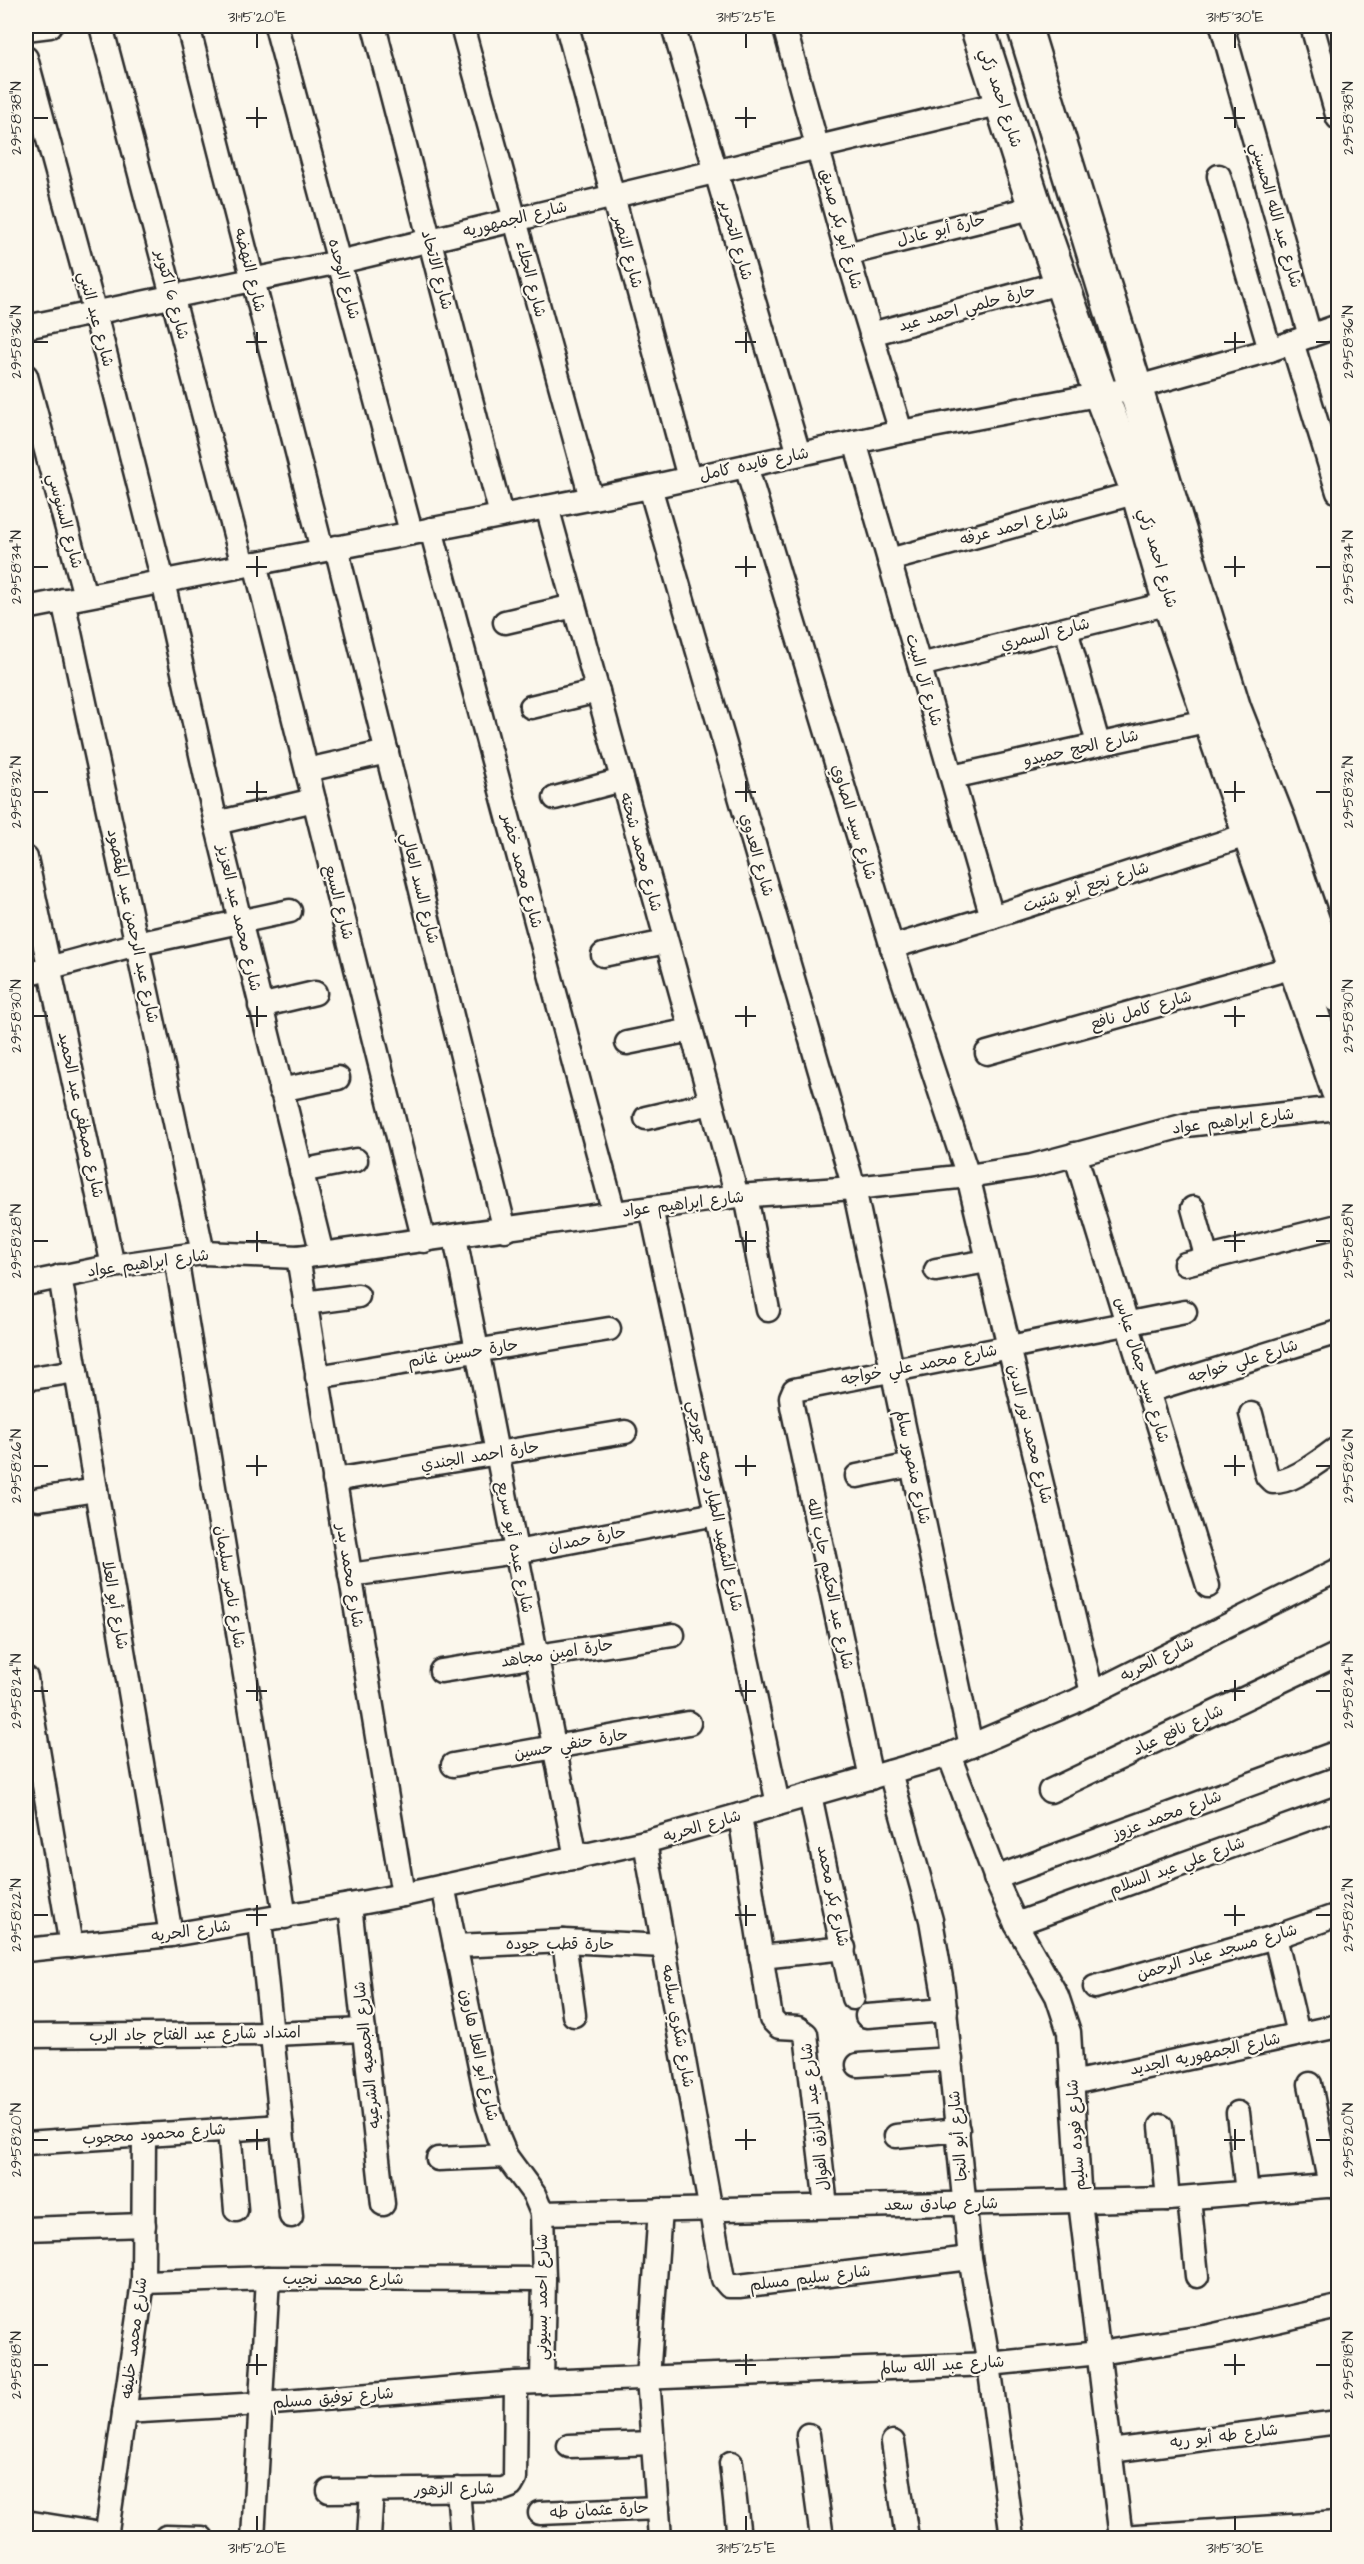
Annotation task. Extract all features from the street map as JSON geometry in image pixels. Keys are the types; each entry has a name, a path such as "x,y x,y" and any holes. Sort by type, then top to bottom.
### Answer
{"street":[{"path":"26,30 50,26"},
{"name":"شارع 6 اكتوبر","path":"101,26 173,297 249,564"},
{"name":"شارع النهضه","path":"188,26 253,280 329,548"},
{"name":"شارع الوحده","path":"276,26 339,262 421,530"},
{"name":"شارع الاتحاد","path":"374,26 501,515"},
{"name":"شارع الجلاء","path":"462,26 591,498"},
{"name":"شارع النصر","path":"567,26 689,478"},
{"name":"شارع التحرير","path":"673,26 799,454"},
{"name":"شارع أبو بكر صديق","path":"784,26 847,254 901,432"},
{"name":"شارع احمد زكي","path":"977,26 1035,207 1101,395 1138,492 1170,603 1338,1090"},
{"name":"شارع احمد زكي","path":"1023,26 1234,709 1280,824 1338,995"},
{"name":"شارع عبد الله الحسيني","path":"1222,26 1338,492"},
{"path":"1312,26 1338,118"},
{"name":"شارع عبد النبي","path":"26,58 95,313 163,581"},
{"name":"شارع الجمهوريه","path":"26,327 339,262 1002,103"},
{"path":"1218,176 1270,350"},
{"name":"حارة أبو عادل","path":"847,254 1035,207"},
{"name":"حارة حلمي احمد عيد","path":"871,334 1062,282"},
{"name":"شارع فايده كامل","path":"26,608 650,487 901,432 1134,388 1270,350 1338,326"},
{"name":"شارع السنوسي","path":"26,376 74,598"},
{"name":"شارع آل البيت","path":"855,442 992,917"},
{"name":"شارع سيد الصاوي","path":"746,466 892,947 968,1176"},
{"name":"شارع العدوي","path":"650,487 854,1188"},
{"name":"شارع احمد عرفه","path":"889,560 1138,492"},
{"name":"شارع محمد شحته","path":"547,507 711,1102 741,1196 768,1310"},
{"name":"شارع محمد خضر","path":"421,530 614,1213"},
{"name":"شارع السد العالي","path":"329,548 387,752 505,1230"},
{"name":"شارع السبع","path":"249,564 307,771 424,1241"},
{"name":"شارع محمد عبد العزيز","path":"163,581 216,823 322,1254"},
{"name":"شارع عبد الرحمن عبد المقصود","path":"74,598 137,944 203,1253"},
{"name":"شارع السمري","path":"920,664 1170,603"},
{"path":"505,622 574,606"},
{"path":"1066,630 1098,743"},
{"path":"531,706 598,691"},
{"name":"شارع الحج حميدو","path":"952,777 1210,720"},
{"path":"307,771 387,752"},
{"path":"555,798 622,780"},
{"path":"216,823 314,800"},
{"name":"شارع نجع أبو شتيت","path":"892,947 1280,824"},
{"name":"شارع مصطفى عبد الحميد","path":"26,858 113,1266"},
{"path":"26,974 137,944 290,911"},
{"path":"603,955 666,942"},
{"name":"شارع كامل نافع","path":"987,1053 1294,967"},
{"path":"260,1006 315,993"},
{"path":"627,1043 691,1030"},
{"path":"280,1090 338,1078"},
{"path":"646,1118 711,1102"},
{"name":"شارع ابراهيم عواد","path":"26,1284 113,1266 203,1253 298,1257 741,1196 854,1188 968,1176 1032,1166 1186,1125 1338,1108"},
{"name":"شارع سيد جمال عباس","path":"1075,1154 1208,1586"},
{"path":"301,1171 356,1160"},
{"name":"شارع محمد نور الدين","path":"968,1176 1092,1693"},
{"name":"شارع منصور سالم","path":"854,1188 971,1746"},
{"name":"شارع الشهيد الطيار وجيه جورجي","path":"651,1208 778,1804"},
{"path":"1193,1208 1196,1261 1338,1226"},
{"name":"شارع عبده أبو سريع","path":"455,1237 576,1858"},
{"name":"شارع ناصر سليمان","path":"176,1257 285,1917"},
{"name":"شارع محمد بدر","path":"298,1257 403,1894"},
{"path":"936,1270 988,1261"},
{"name":"شارع أبو العلا","path":"60,1276 171,1935"},
{"path":"305,1303 358,1296"},
{"name":"شارع محمد علي خواجه","path":"794,1390 1185,1312"},
{"name":"حارة حسين غانم","path":"317,1377 609,1329"},
{"name":"شارع علي خواجه","path":"1148,1390 1338,1332"},
{"path":"26,1379 76,1371"},
{"name":"شارع عبد الحكيم جاب الله","path":"794,1390 791,1397 792,1406 880,1775"},
{"path":"1251,1414 1267,1476 1273,1482 1282,1482 1290,1478 1338,1448"},
{"name":"حارة احمد الجندي","path":"334,1480 625,1432"},
{"path":"857,1476 912,1465"},
{"path":"39,1499 96,1490"},
{"name":"حارة حمدان","path":"350,1575 516,1552 716,1514"},
{"name":"شارع الحريه","path":"26,1950 171,1935 285,1917 443,1886 645,1842 880,1775 949,1755 1092,1693 1338,1570"},
{"name":"حارة امين مجاهد","path":"441,1671 673,1635"},
{"name":"شارع نافع عياد","path":"1050,1791 1338,1654"},
{"path":"26,1678 71,1946"},
{"name":"حارة حنفي حسين","path":"453,1765 688,1724"},
{"name":"شارع محمد عزوز","path":"995,1878 1338,1752"},
{"name":"شارع فوده سليم","path":"949,1755 995,1878 1016,1924 1047,1975 1064,2012 1069,2032 1080,2202 1121,2538"},
{"name":"شارع أبو النجا","path":"880,1775 931,1920 946,2010 970,2258 988,2364 1012,2538"},
{"name":"شارع بكر محمد","path":"810,1795 853,1998"},
{"name":"شارع علي عبد السلام","path":"1016,1924 1338,1808"},
{"path":"740,1815 761,1957 844,1947"},
{"name":"شارع شكري سلامه","path":"645,1842 712,2209"},
{"name":"شارع أبو العلا هارون","path":"443,1886 489,2106 498,2137 506,2156 534,2194 542,2213"},
{"name":"شارع الجمعيه الشرعيه","path":"350,1905 383,2204"},
{"name":"شارع مسجد عباد الرحمن","path":"1095,1987 1275,1937 1338,1915"},
{"path":"260,1921 291,2216"},
{"path":"1275,1937 1298,2034"},
{"path":"564,1941 574,2015"},
{"name":"حارة قطب جوده","path":"455,1946 564,1941 664,1946"},
{"name":"شارع عبد الرازق الفوال","path":"761,1957 771,2019 779,2027 798,2028 806,2034 825,2206"},
{"path":"867,2016 946,2010"},
{"name":"شارع الجمهوريه الجديد","path":"1072,2083 1338,2026"},
{"name":"امتداد شارع عبد الفتاح جاد الرب","path":"26,2036 272,2034 364,2030"},
{"path":"858,2065 951,2059"},
{"path":"1310,2084 1334,2185"},
{"path":"1238,2113 1247,2193"},
{"name":"شارع محمود محجوب","path":"26,2143 282,2126"},
{"path":"1161,2126 1197,2276"},
{"path":"229,2130 236,2210"},
{"path":"896,2136 958,2130"},
{"name":"شارع محمد خليفه","path":"107,2537 143,2282 144,2135"},
{"path":"438,2159 506,2156"},
{"name":"شارع صادق سعد","path":"542,2213 1179,2199 1334,2185"},
{"name":"شارع سليم مسلم","path":"712,2209 723,2279 729,2286 970,2258"},
{"path":"660,2210 648,2378 660,2538"},
{"name":"شارع احمد بسيوني","path":"542,2213 544,2279 542,2382"},
{"path":"26,2229 144,2225"},
{"path":"253,2538 268,2278"},
{"name":"شارع محمد نجيب","path":"143,2282 268,2278 544,2279"},
{"name":"شارع عبد الله سالم","path":"542,2382 988,2364 1099,2353 1210,2336 1338,2307"},
{"name":"شارع توفيق مسلم","path":"124,2412 261,2404 542,2382"},
{"name":"شارع الزهور","path":"329,2491 503,2489 511,2486 515,2479 516,2383"},
{"name":"شارع طه أبو ريه","path":"1110,2451 1338,2422"},
{"path":"808,2435 822,2538"},
{"path":"893,2442 901,2538"},
{"path":"569,2446 653,2443"},
{"path":"731,2463 739,2538"},
{"path":"458,2489 462,2538"},
{"path":"369,2538 372,2490"},
{"name":"حارة عثمان طه","path":"540,2513 658,2508"},
{"path":"26,2522 107,2537"},
{"path":"1121,2538 1338,2523"},
{"path":"166,2537 202,2538"}]}
